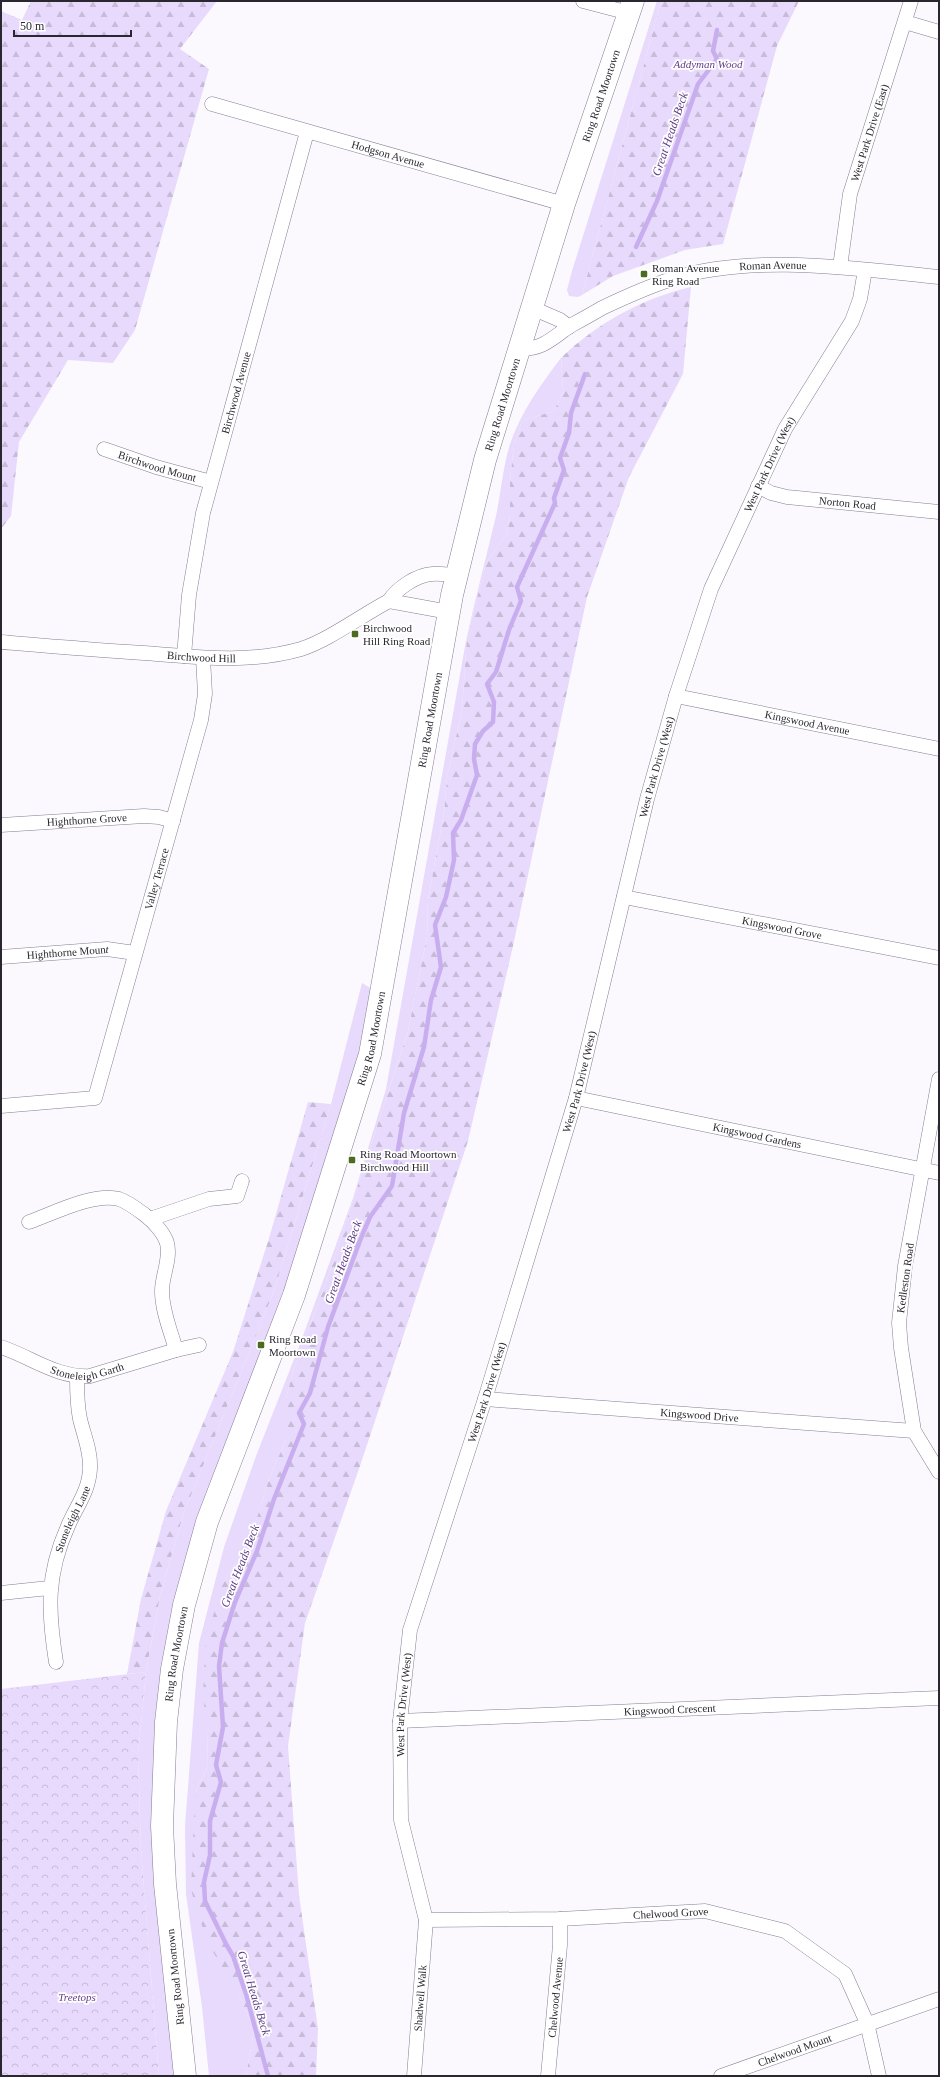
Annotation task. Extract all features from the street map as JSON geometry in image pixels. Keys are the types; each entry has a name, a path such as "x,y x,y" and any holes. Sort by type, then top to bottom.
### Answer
{"highway":[{"name":"Ring Road Moortown","path":"185,2076 165,1884 162,1826 163,1770 172,1669 184,1605 206,1522 294,1295 370,1054 449,612 485,460 564,204 631,7"}],"street":[{"path":"583,1 631,7"},
{"name":"West Park Drive (East)","path":"840,267 850,194 876,107 911,1"},
{"path":"905,22 939,32"},
{"name":"Hodgson Avenue","path":"212,104 564,204"},
{"name":"Birchwood Avenue","path":"184,656 188,602 196,551 211,482 307,132"},
{"name":"Roman Avenue","path":"520,348 530,349 552,340 569,327 604,308 671,279 709,270 747,265 840,267 939,277"},
{"name":"West Park Drive (West)","path":"426,1920 401,1820 400,1721 410,1630 484,1399 576,1098 647,799 676,696 712,589 785,429 852,321 860,299 865,270"},
{"path":"532,308 560,320 569,327"},
{"name":"Birchwood Mount","path":"104,449 156,467 211,482"},
{"name":"Norton Road","path":"758,486 771,493 787,497 939,512"},
{"name":"Birchwood Hill","path":"1,642 203,658 247,658 273,655 302,648 389,601 394,591 423,576 432,574 457,575"},
{"path":"389,601 449,612"},
{"name":"Valley Terrace","path":"1,1106 94,1098 201,720 205,694 203,658"},
{"name":"Kingswood Avenue","path":"676,696 939,749"},
{"name":"Highthorne Grove","path":"1,825 144,816 159,817 173,821"},
{"name":"Kingswood Grove","path":"624,897 939,958"},
{"name":"Highthorne Mount","path":"1,957 107,949 135,953"},
{"name":"Kedleston Road","path":"939,1079 905,1266 899,1323 901,1348 914,1431 939,1472"},
{"name":"Kingswood Gardens","path":"576,1098 939,1173"},
{"path":"150,1219 209,1199 237,1196 242,1181"},
{"path":"29,1222 89,1201 104,1198 119,1199 150,1219 167,1243 168,1259 162,1291 164,1306 176,1350"},
{"name":"Stoneleigh Garth","path":"1,1347 57,1371 77,1377 90,1376 176,1350 199,1346"},
{"name":"Stoneleigh Lane","path":"56,1662 51,1631 49,1588 62,1542 87,1487 90,1470 89,1452 76,1400 77,1377"},
{"name":"Kingswood Drive","path":"484,1399 914,1431"},
{"path":"1,1593 49,1588"},
{"name":"Kingswood Crescent","path":"400,1721 939,1698"},
{"name":"Chelwood Grove","path":"426,1920 560,1919 705,1911 785,1931 845,1974 867,2023"},
{"name":"Chelwood Avenue","path":"548,2076 560,1945 560,1919"},
{"name":"Shadwell Walk","path":"414,2076 426,1920"},
{"name":"Chelwood Mount","path":"721,2076 867,2023 939,1999"},
{"path":"867,2023 878,2076"}],"green space":[{"path":"31,1 217,1 180,49 209,69 135,330 113,363 68,360 19,442 11,516 1,529 1,11 22,20"},
{"path":"657,1 661,1 582,295 578,297 569,296 567,290 572,271"},
{"name":"Addyman Wood","path":"661,1 799,1 777,46 723,244 685,250 613,276 582,295"},
{"path":"691,287 683,374 629,477 587,597 513,946 468,1141 360,1466 305,1623 288,1746 299,1895 318,2029 316,2076 246,2076 254,2030 238,1993 207,1942 191,1890 195,1792 208,1766 207,1730 203,1694 206,1639 223,1583 250,1540 270,1476 286,1440 286,1398 295,1365 330,1271 408,1031 427,937 428,900 444,813 447,777 462,710 467,637 486,563 507,534 510,516 510,480 514,444 522,421 554,411 563,392 561,358 575,345 605,323 638,305"},
{"path":"561,358 563,392 554,411 522,421 514,444 510,480 510,516 507,534 486,563 467,637 462,710 447,777 444,813 428,900 427,937 408,1031 330,1271 295,1365 286,1398 286,1440 270,1476 250,1540 223,1583 207,1730 208,1766 195,1792 238,1993 254,2030 246,2076 209,2076 202,2007 186,1894 185,1826 199,1643 224,1547 256,1456 300,1344 353,1198 386,1089 466,641 496,516 510,444 520,421 539,388"},
{"path":"362,983 372,989 362,1041 344,1109 314,1205 166,1647 176,2076 159,2076 141,1851 138,1754 146,1672 160,1596 183,1515 274,1291 331,1104"},
{"path":"308,1102 331,1104 274,1291 183,1515 160,1596 146,1672 127,1674 141,1599 166,1511 233,1352 270,1235"},
{"name":"Treetops","path":"146,1672 138,1754 141,1851 159,2076 1,2076 1,1689"}],"waterway":[{"name":"Great Heads Beck","path":"636,247 657,201 698,84 717,59 713,51 717,30"},
{"name":"Great Heads Beck","path":"268,2076 246,1994 233,1956 205,1901 204,1882 210,1855 210,1821 221,1782 216,1765 223,1727 219,1666 222,1643 235,1602 257,1551 274,1499 304,1424 299,1413 310,1393 328,1327 361,1238 370,1217 392,1186 404,1113 424,1047 431,1000 441,967 435,925 446,897 454,860 453,833 461,820 477,775 474,759 475,744 483,731 493,722 494,702 487,684 496,672 509,630 521,601 517,587 555,503 554,498 564,470 560,458 569,433 571,413 585,374"}],"place":[{"name":"Roman Avenue Ring Road","path":"644,274"},
{"name":"Birchwood Hill Ring Road","path":"355,634"},
{"name":"Ring Road Moortown Birchwood Hill","path":"352,1160"},
{"name":"Ring Road Moortown","path":"261,1345"}]}
